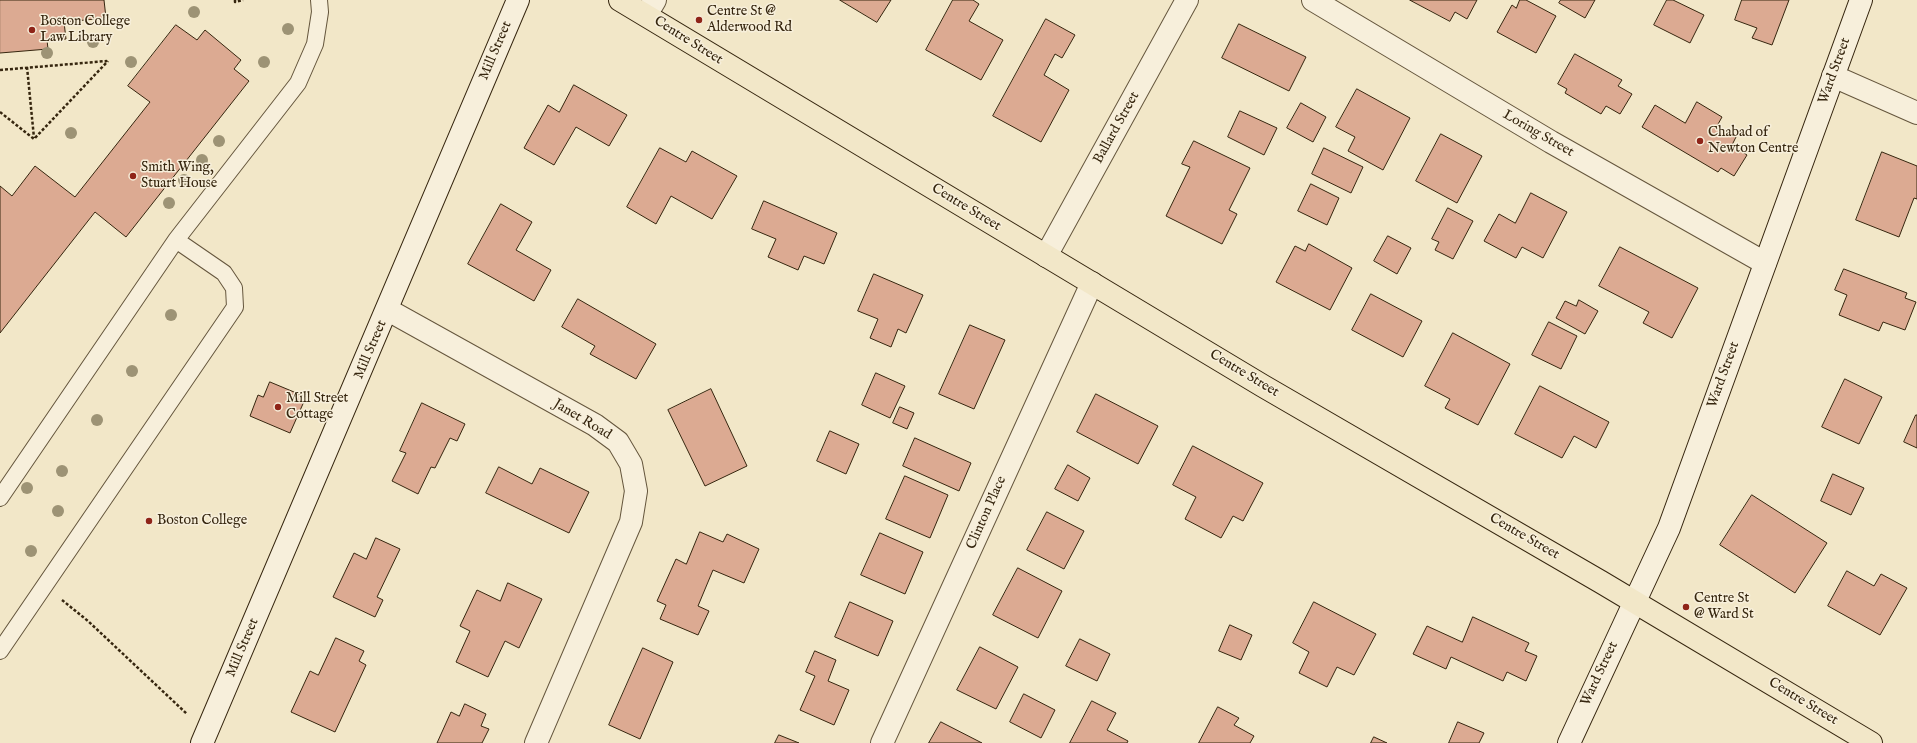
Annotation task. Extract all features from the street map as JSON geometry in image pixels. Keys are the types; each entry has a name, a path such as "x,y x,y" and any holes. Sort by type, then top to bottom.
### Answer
{"main road":[{"name":"Centre Street","path":"620,0 651,7 736,71 1263,386 1634,602 1871,743"}],"street":[{"name":"Mill Street","path":"204,738 388,310 518,0"},
{"name":"Ballard Street","path":"1046,256 1187,0"},
{"name":"Loring Street","path":"1313,0 1551,142 1765,263"},
{"name":"Ward Street","path":"1569,743 1669,528 1861,0"},
{"path":"1833,76 1917,113"},
{"name":"Clinton Place","path":"882,743 1092,283"},
{"name":"Janet Road","path":"388,310 595,425 618,442 631,464 636,490 631,522 536,743"}],"lane":[{"path":"0,498 176,240 298,83 315,44 320,12 319,0"},
{"path":"0,651 235,307 234,288 224,273 176,240"}],"path":[{"path":"235,0 236,2 243,0"},
{"path":"0,70 108,61 34,139"},
{"path":"27,67 34,139"},
{"path":"0,112 34,139"},
{"path":"44,586 88,621 204,738"}],"building":[{"name":"Boston College Law Library","path":"0,0 104,0 106,18 64,22 66,39 47,40 48,49 0,53"},
{"path":"840,0 891,0 877,22"},
{"path":"953,0 973,0 979,4 969,21 1003,40 981,80 926,50"},
{"path":"1410,0 1477,0 1467,19 1455,12 1450,21"},
{"path":"1520,0 1526,0 1556,16 1536,53 1497,32 1512,5 1516,8"},
{"path":"1561,0 1595,0 1585,18 1559,3"},
{"path":"1667,0 1673,0 1704,15 1690,43 1654,25"},
{"path":"1742,0 1789,0 1772,45 1752,38 1757,28 1735,20"},
{"path":"1046,19 1075,35 1062,58 1055,54 1044,75 1069,90 1041,142 993,116"},
{"path":"1239,24 1306,57 1289,91 1222,58"},
{"name":"Smith Wing, Stuart House","path":"176,25 197,40 205,30 241,60 234,69 249,81 126,237 95,212 0,333 0,186 12,196 35,166 75,197 150,102 128,86"},
{"path":"1575,54 1622,80 1618,86 1632,94 1620,114 1606,106 1601,114 1565,93 1567,89 1558,84"},
{"path":"574,85 627,115 609,146 576,127 554,165 524,148 548,105 559,112"},
{"path":"1357,89 1410,118 1383,170 1348,151 1355,137 1336,127"},
{"name":"Chabad of Newton Centre","path":"1697,102 1722,117 1717,126 1736,137 1732,145 1747,155 1734,176 1721,168 1718,172 1642,127 1655,105 1685,123"},
{"path":"1301,103 1326,117 1313,142 1287,128"},
{"path":"1240,111 1277,128 1264,155 1228,137"},
{"path":"1441,134 1482,156 1457,203 1416,181"},
{"path":"1194,141 1250,168 1229,210 1237,214 1222,244 1166,216 1190,167 1182,164"},
{"path":"660,148 686,162 692,151 737,176 712,219 671,196 656,224 627,207"},
{"path":"1324,148 1363,167 1351,193 1312,174"},
{"path":"1882,152 1917,166 1917,199 1914,198 1899,237 1856,220"},
{"path":"1311,184 1339,198 1327,225 1298,211"},
{"path":"1531,193 1567,212 1543,258 1522,247 1516,258 1484,241 1499,214 1515,223"},
{"path":"764,201 837,233 824,264 804,256 798,270 768,257 776,239 752,229"},
{"path":"501,204 532,222 516,250 551,270 534,301 468,264"},
{"path":"1448,208 1473,221 1453,259 1435,250 1439,242 1432,239"},
{"path":"1388,236 1411,248 1397,274 1374,261"},
{"path":"1309,244 1352,268 1330,310 1276,282 1295,246 1305,251"},
{"path":"1620,247 1698,288 1672,338 1643,323 1649,312 1599,286"},
{"path":"1844,269 1907,293 1905,298 1916,302 1905,330 1883,322 1879,331 1839,315 1847,295 1835,290"},
{"path":"874,274 923,295 906,333 898,329 891,347 870,338 878,319 858,311"},
{"path":"1371,294 1422,321 1403,357 1352,330"},
{"path":"578,299 656,344 636,379 590,354 595,346 562,327"},
{"path":"1579,300 1598,311 1585,334 1556,318 1565,301 1576,306"},
{"path":"1549,322 1577,336 1561,369 1532,355"},
{"path":"970,325 1005,340 974,409 939,394"},
{"path":"1453,333 1510,364 1478,425 1445,408 1450,399 1425,386"},
{"path":"876,373 905,386 890,418 862,405"},
{"path":"1845,379 1882,397 1859,444 1822,427"},
{"name":"Mill Street Cottage","path":"270,382 306,397 290,433 250,416 258,395 263,397"},
{"path":"1540,386 1609,422 1596,448 1574,436 1562,458 1515,434"},
{"path":"711,389 747,466 705,486 668,410"},
{"path":"1096,394 1158,426 1138,464 1077,432"},
{"path":"422,403 465,424 457,441 450,438 435,468 431,467 418,494 392,481 406,453 400,451"},
{"path":"900,407 914,413 907,429 893,423"},
{"path":"1917,415 1917,448 1904,442"},
{"path":"830,431 859,444 846,474 817,461"},
{"path":"915,438 971,463 959,491 903,466"},
{"path":"1193,446 1263,483 1243,521 1233,516 1221,538 1185,519 1196,497 1173,485"},
{"path":"1068,465 1090,478 1078,501 1055,489"},
{"path":"499,467 532,484 540,468 589,492 569,533 486,493"},
{"path":"1833,474 1864,488 1851,515 1821,501"},
{"path":"905,476 948,495 930,538 886,519"},
{"path":"1752,495 1827,543 1795,593 1720,545"},
{"path":"1047,512 1084,531 1064,569 1027,550"},
{"path":"700,532 723,542 727,534 759,549 744,583 713,570 698,606 709,611 698,635 660,619 666,605 657,601 676,559 686,564"},
{"path":"880,533 923,552 905,594 861,575"},
{"path":"376,538 400,549 377,597 383,600 375,617 333,597 354,553 366,559"},
{"path":"1018,568 1062,591 1038,638 993,615"},
{"path":"1847,571 1874,586 1881,574 1907,588 1880,635 1828,606"},
{"path":"508,583 542,599 519,648 505,641 488,677 456,662 470,631 460,626 477,590 500,601"},
{"path":"850,602 893,621 878,656 835,637"},
{"path":"1314,602 1376,634 1354,675 1337,667 1327,687 1299,673 1309,652 1293,643"},
{"path":"1473,617 1529,643 1525,651 1537,656 1526,681 1507,672 1503,681 1451,657 1446,669 1413,654 1427,626 1462,642"},
{"path":"1230,625 1252,635 1241,660 1219,651"},
{"path":"336,638 364,651 359,661 366,665 335,732 291,712 310,671 318,675"},
{"path":"1080,639 1110,654 1097,681 1066,666"},
{"path":"980,647 1018,667 996,709 957,690"},
{"path":"643,648 673,662 640,739 609,725"},
{"path":"815,651 836,660 828,681 849,690 834,725 800,710 815,676 806,672"},
{"path":"1024,694 1055,710 1041,738 1010,722"},
{"path":"1092,701 1116,713 1107,730 1128,741 1127,743 1070,743"},
{"path":"465,704 486,714 481,726 489,729 482,743 437,743 451,712 459,716"},
{"path":"1218,707 1239,718 1234,725 1254,736 1250,743 1199,743"},
{"path":"941,722 982,743 929,743"},
{"path":"1458,722 1484,733 1479,743 1449,743"},
{"path":"779,735 799,743 775,743"},
{"path":"1374,737 1387,743 1371,743"}],"place":[{"name":"Centre St @ Alderwood Rd","path":"699,20"},
{"name":"Boston College Law Library","path":"32,30"},
{"name":"Chabad of Newton Centre","path":"1700,141"},
{"name":"Smith Wing, Stuart House","path":"133,176"},
{"name":"Mill Street Cottage","path":"278,407"},
{"name":"Boston College","path":"149,521"},
{"name":"Centre St @ Ward St","path":"1686,607"}]}
